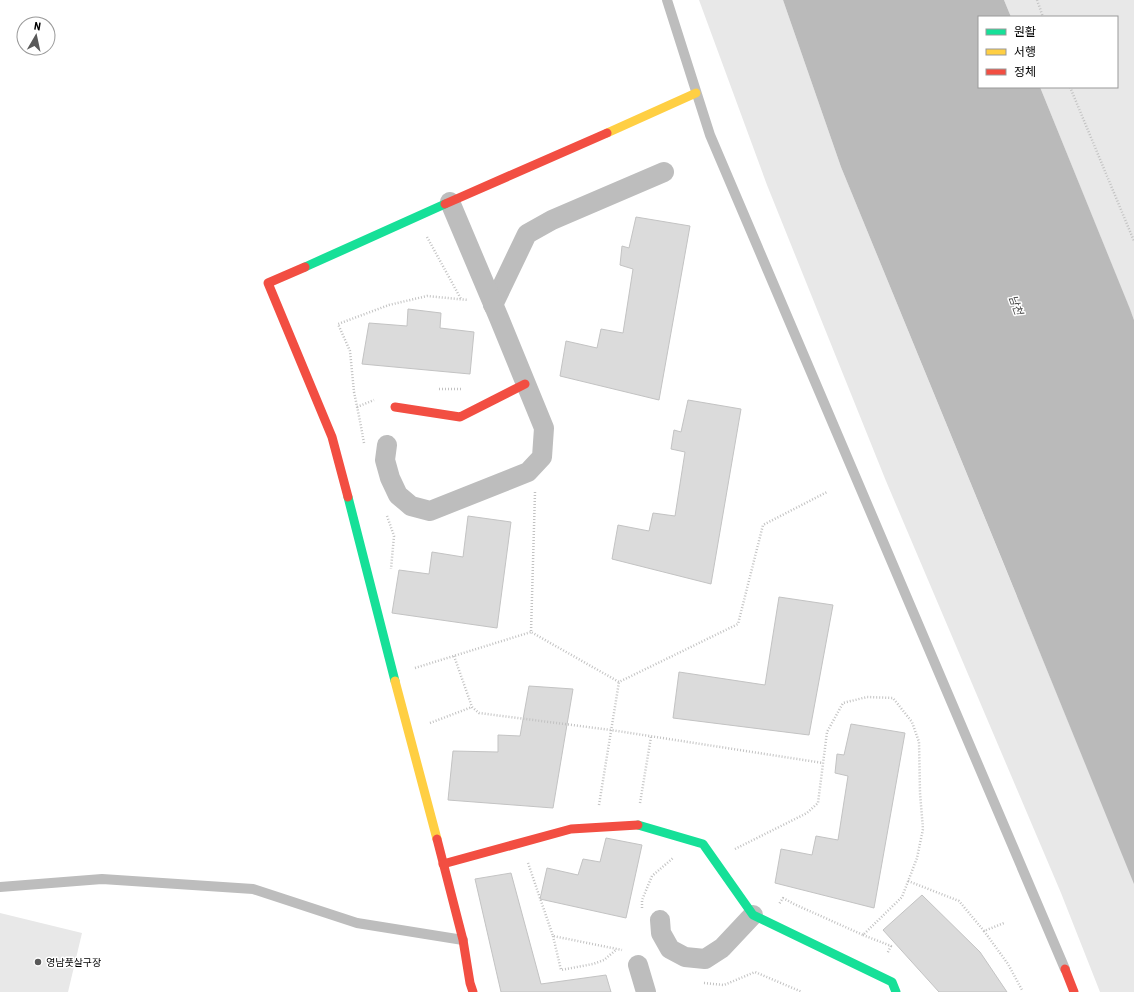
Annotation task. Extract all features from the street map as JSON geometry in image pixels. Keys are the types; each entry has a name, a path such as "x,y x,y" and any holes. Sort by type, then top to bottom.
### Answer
{"street":[{"path":"469,989 463,940 332,437 268,283 696,93"},
{"path":"493,305 527,234 552,220 664,172"},
{"path":"387,446 385,460 390,478 398,495 411,506 430,511 528,472 542,457 544,428 450,202"},
{"path":"395,407 460,417 525,384"},
{"path":"443,864 571,829 639,825 703,844 753,915 892,982 896,992"},
{"path":"660,920 661,933 670,949 685,957 705,959 722,948 753,915"},
{"path":"638,965 646,992"},
{"path":"1065,969 1074,992"}],"lane":[{"path":"667,0 710,135 1065,969"},
{"path":"0,887 102,879 253,889 357,923 463,940"}],"path":[{"path":"1037,0 1043,16"},
{"path":"1070,88 1134,241"},
{"path":"416,218 461,299"},
{"path":"338,324 389,305 427,296 461,299 493,305"},
{"path":"434,389 463,389"},
{"path":"357,407 376,399"},
{"path":"531,632 536,464"},
{"path":"619,682 738,624 763,525 827,492"},
{"path":"394,675 531,632 619,682"},
{"path":"454,656 472,707 479,713 611,730 823,763"},
{"path":"605,804 598,805 619,682"},
{"path":"733,850 808,813 818,802 827,732 843,703 867,698 893,698 912,722 919,742 920,793 923,829 917,858 902,897 863,935 783,898 776,908"},
{"path":"424,725 472,707"},
{"path":"639,805 651,737"},
{"path":"520,843 553,936 561,970 593,964 604,960 617,949"},
{"path":"908,881 959,901 984,931 1008,964 1022,990"},
{"path":"984,931 1004,923"},
{"path":"553,936 624,950"}],"shaded area":[{"path":"699,0 783,0 841,167 1134,882 1134,992 1100,992 1061,893 886,481 767,185"},
{"path":"1004,0 1134,0 1134,320 1040,88 1118,88 1118,16 1011,16"},
{"name":"영남풋살구장","path":"0,913 82,933 68,992 0,992"}],"water":[{"name":"남천","path":"783,0 1004,0 1011,16 978,16 978,88 1040,88 1134,320 1134,884 1001,557 841,167"}],"building":[{"path":"636,217 690,226 659,400 560,376 566,341 597,348 601,329 623,333 633,269 620,265 622,246 629,248"},
{"path":"408,309 441,313 440,328 474,332 470,374 362,364 369,323 407,326"},
{"path":"688,400 741,409 711,584 612,559 618,525 649,531 653,513 675,516 685,452 671,449 674,430 681,432"},
{"path":"468,516 511,522 497,628 392,613 399,570 429,574 432,552 463,557"},
{"path":"779,597 833,605 809,735 673,718 679,672 765,685"},
{"path":"529,686 573,689 553,808 448,800 453,751 498,752 498,735 520,736"},
{"path":"851,724 905,733 874,908 775,883 781,849 812,855 816,836 838,840 848,776 835,773 837,754 844,755"},
{"path":"606,838 642,845 626,918 540,899 547,868 578,875 583,859 600,862"},
{"path":"511,873 541,984 606,975 611,992 501,992 475,879"},
{"path":"922,895 980,952 1007,992 939,992 883,930"}],"traffic: fast":[{"path":"305,267 445,204"},
{"path":"348,497 395,681"},
{"path":"638,825 703,844 753,915 892,982 896,992"}],"traffic: slow":[{"path":"607,133 696,93"},
{"path":"395,681 437,839"}],"traffic: jam":[{"path":"445,204 607,133"},
{"path":"305,267 268,283 332,437 348,497"},
{"path":"395,407 460,417 525,384"},
{"path":"443,864 571,829 638,825"},
{"path":"437,839 463,940 470,983 473,992"},
{"path":"1065,969 1074,992"}],"place":[{"name":"영남풋살구장","path":"38,962"}]}
